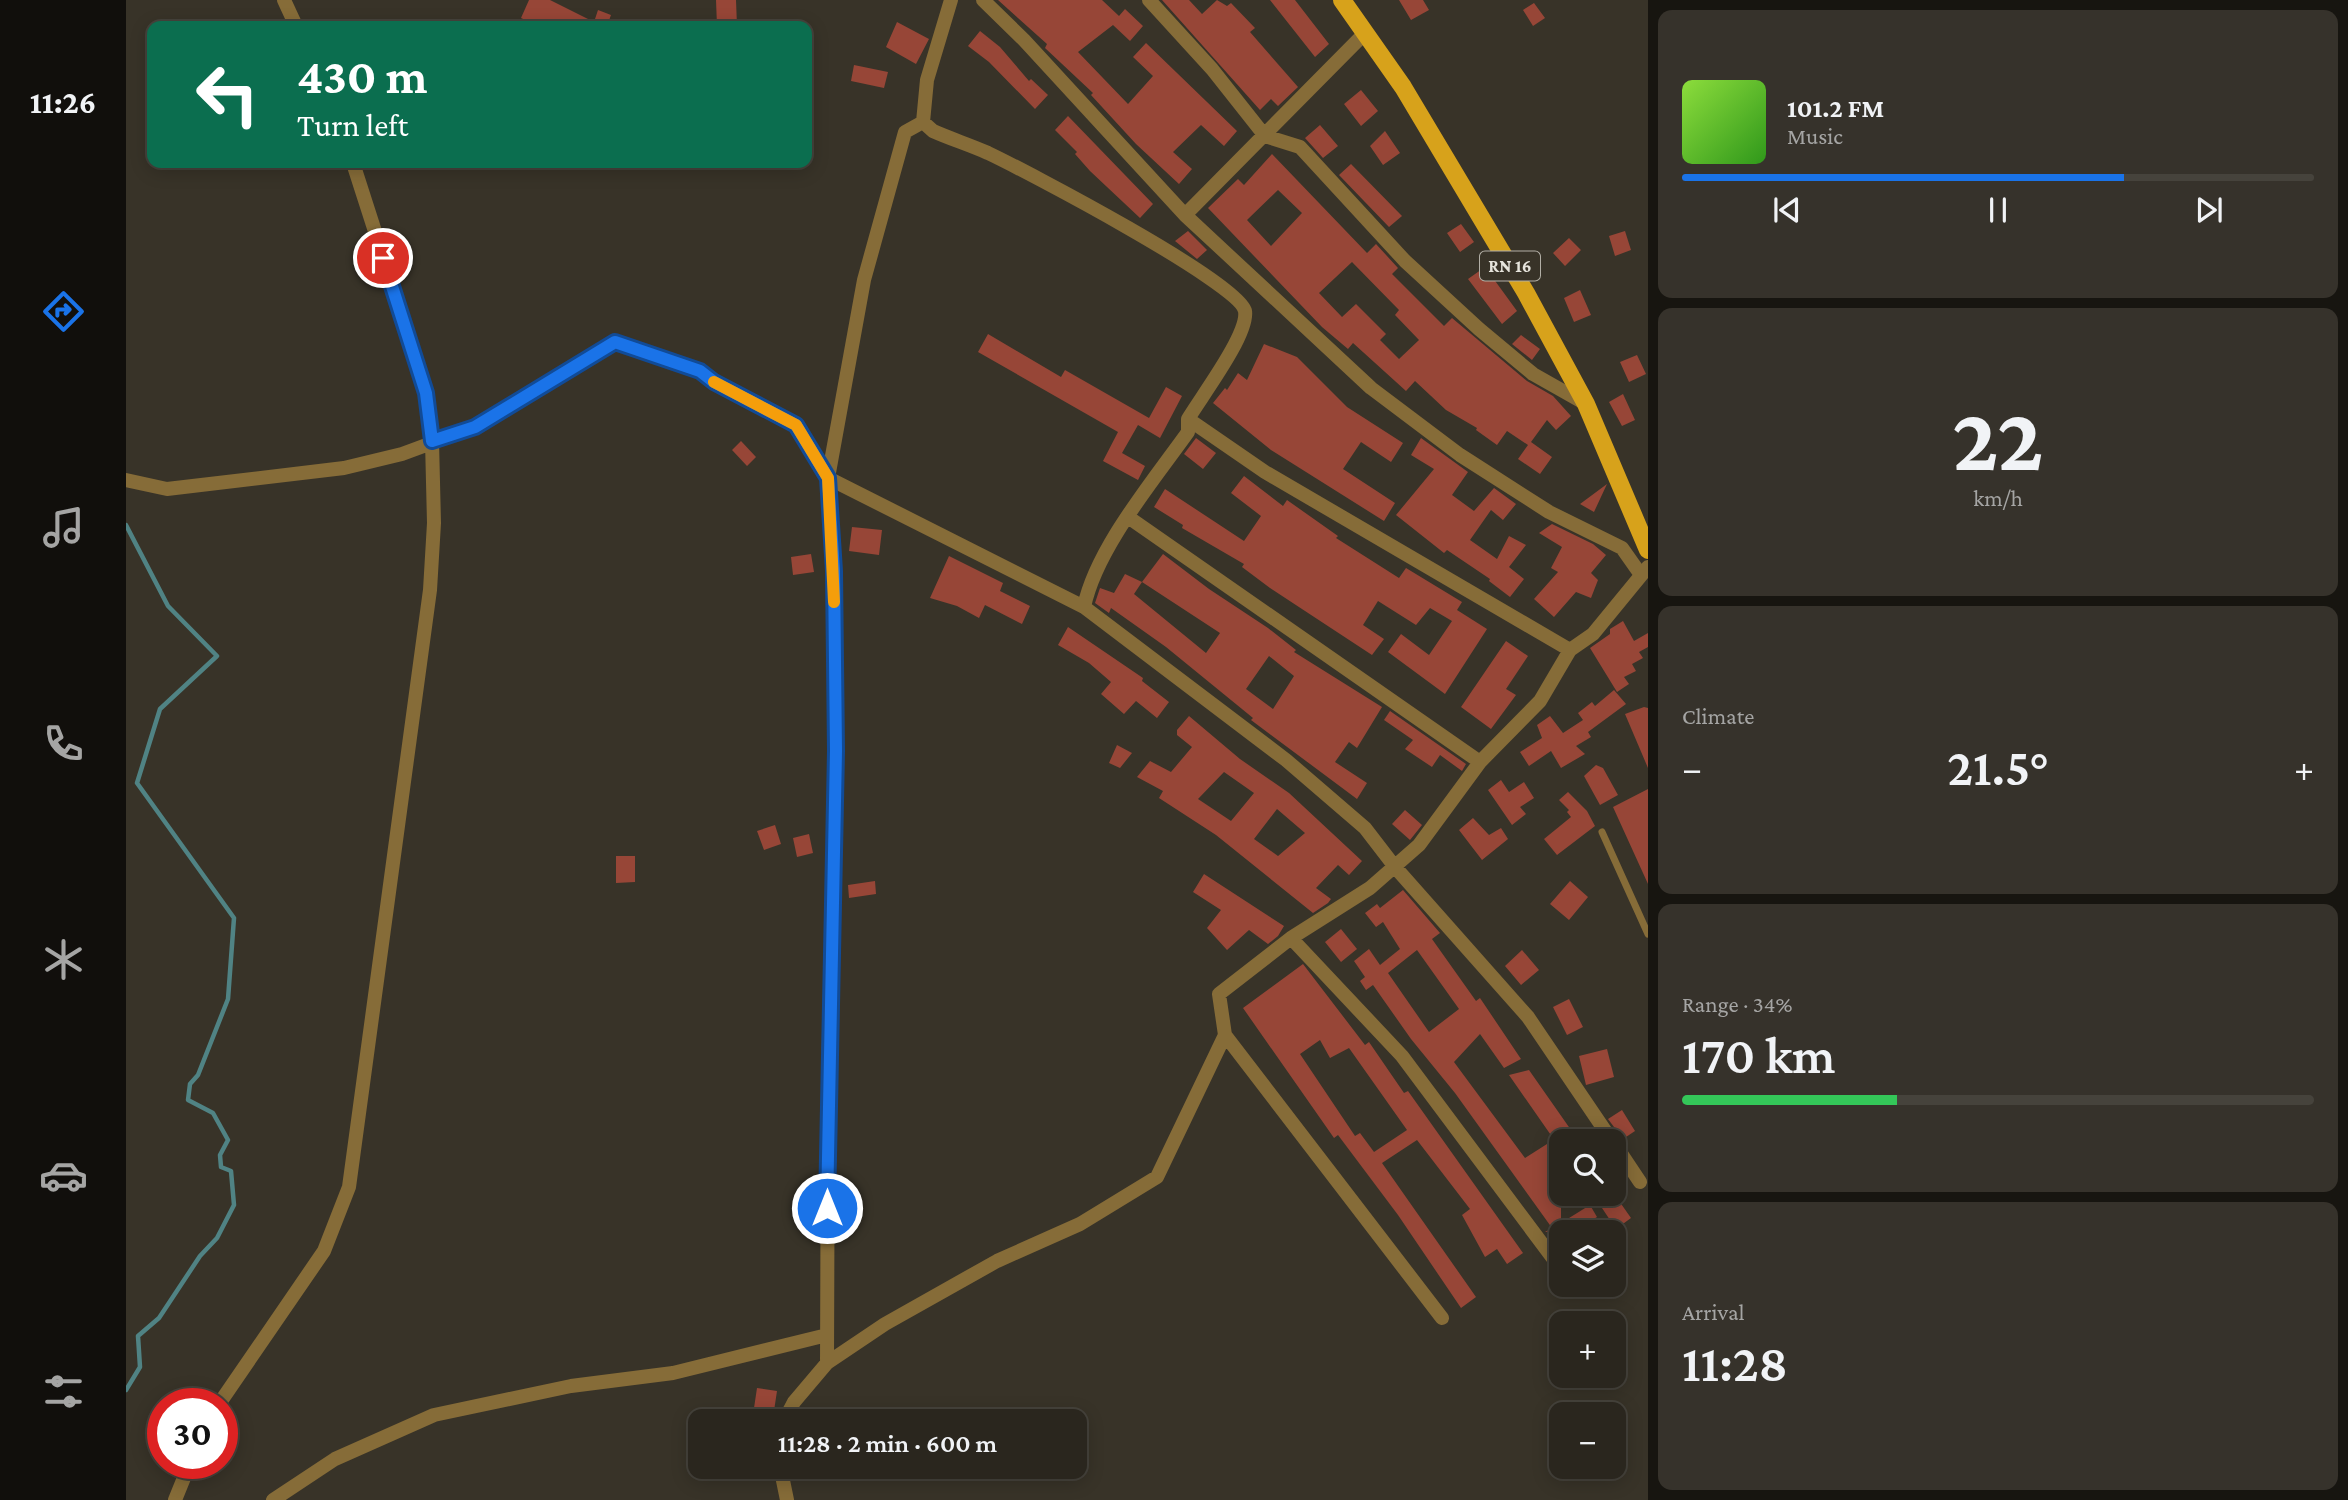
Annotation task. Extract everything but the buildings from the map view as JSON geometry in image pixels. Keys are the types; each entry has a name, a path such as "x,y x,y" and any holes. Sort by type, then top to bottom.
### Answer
{"main road":[{"name":"RN 16","path":"1342,0 1404,87 1513,271 1586,404 1648,550"}],"street":[{"path":"284,0 294,21"},
{"path":"923,122 927,80 951,0"},
{"path":"983,0 1024,40 1185,215 1371,388 1460,455 1549,512 1622,548 1645,571 1593,634 1570,650 1540,701 1480,762 1419,845 1370,888 1291,938 1219,994 1225,1035 1442,1318"},
{"path":"1149,0 1212,69 1265,136 1300,147 1405,261 1479,329 1533,374 1586,404"},
{"path":"1185,215 1366,32"},
{"path":"923,122 933,131 1041,180 1196,269 1236,296 1245,308 1245,319 1237,339 1188,419 1188,432 1128,517 1090,584 1084,607"},
{"path":"827,1363 828,1080 836,754 834,559 828,478 864,280 905,132 923,122"},
{"path":"230,1388 324,1251 349,1186 430,590 434,523 432,441 426,393 355,168"},
{"path":"126,480 167,489 344,468 402,454 475,427 615,342 700,371 714,382 796,425 828,478 1084,607 1286,760 1365,828 1395,867 1528,1017 1604,1129"},
{"path":"1188,419 1265,472 1570,650"},
{"path":"1128,517 1480,762"},
{"path":"1291,938 1402,1056 1549,1253"},
{"path":"791,1409 827,1363 885,1324 997,1261 1080,1224 1157,1177 1225,1035"},
{"path":"1626,1161 1640,1182"},
{"path":"273,1500 335,1459 434,1415 571,1386 673,1373 827,1335"},
{"path":"175,1500 184,1479"},
{"path":"783,1479 787,1500"}],"lane":[{"path":"1602,832 1648,934"}],"waterway":[{"path":"126,525 168,606 217,656 160,709 137,783 234,918 228,999 198,1075 190,1084 188,1100 213,1113 228,1140 220,1155 221,1167 231,1171 234,1205 217,1238 200,1256 159,1318 138,1336 140,1367 126,1390"}],"slow traffic":[{"path":"714,382 796,425 828,478 833,522 834,602"}],"route":[{"path":"383,258 426,393 432,441 450,438 475,427 615,342 627,343 663,360 700,371 714,382 796,425 828,478 833,522 836,819 827,1208"}]}
